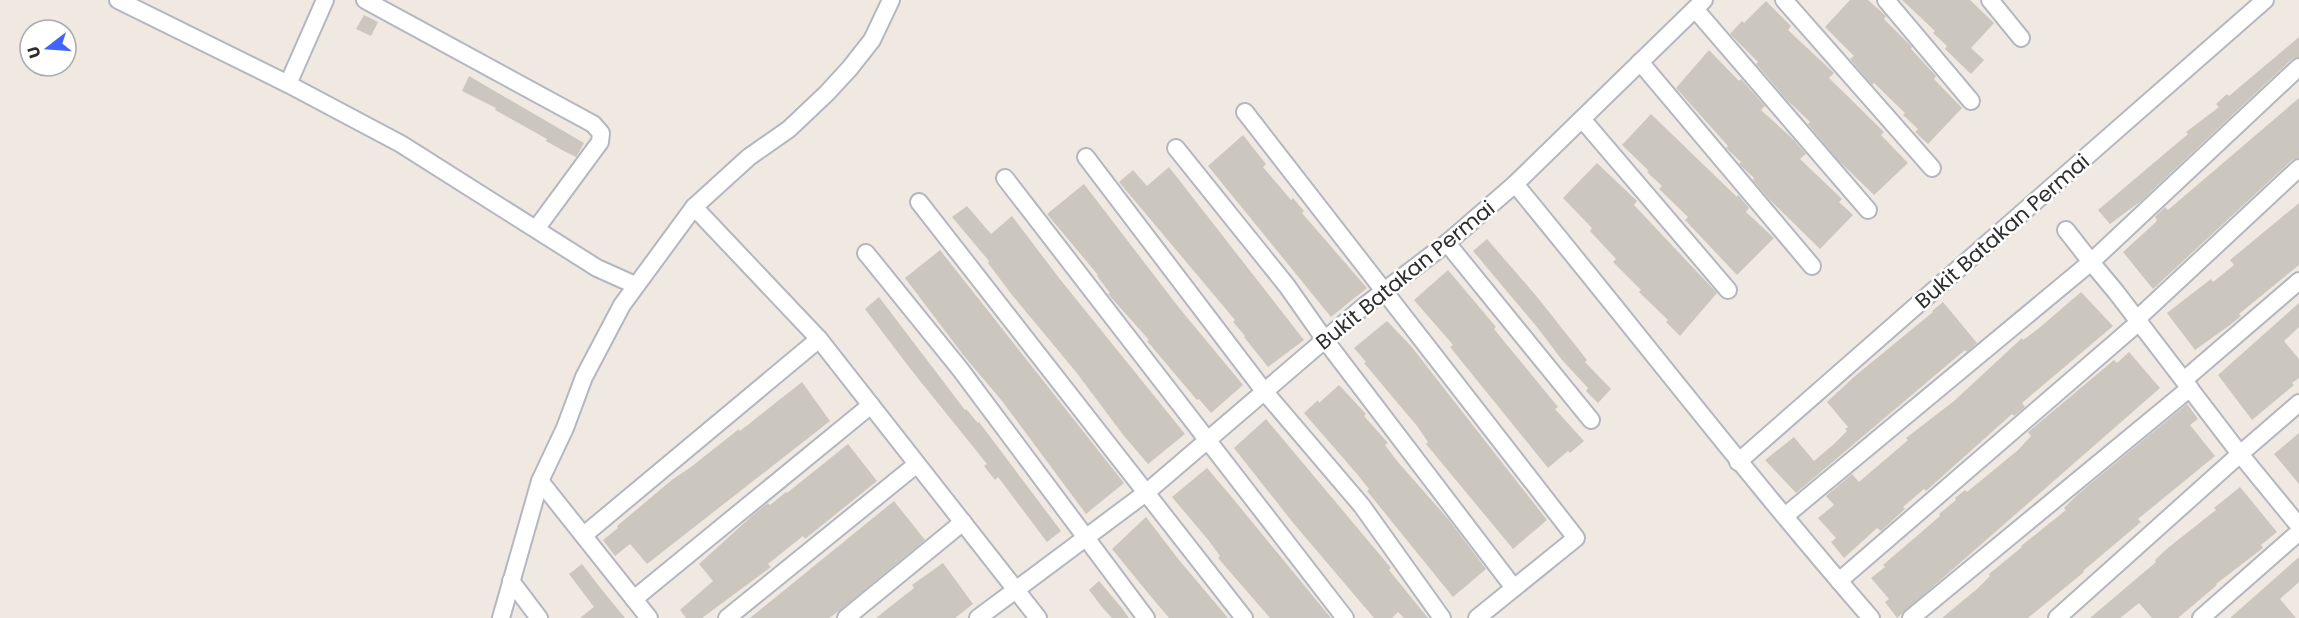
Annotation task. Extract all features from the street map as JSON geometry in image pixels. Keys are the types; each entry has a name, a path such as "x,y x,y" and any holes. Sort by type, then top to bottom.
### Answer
{"street":[{"path":"118,0 288,84 401,144 597,268 635,285"},
{"path":"288,84 325,0"},
{"path":"365,0 593,124 602,133 600,142 536,230"},
{"path":"501,618 540,481 602,340 635,285 694,207 749,157 789,129 827,93 872,40 891,0"},
{"path":"1784,0 1932,168"},
{"path":"1886,0 1971,101"},
{"path":"1990,0 2021,38"},
{"name":"Bukit Batakan Permai","path":"1738,462 2265,0"},
{"path":"1700,4 1868,210"},
{"name":"Bukit Batakan Permai","path":"978,618 1147,492 1384,290 1447,243 1515,184 1700,4"},
{"path":"1640,62 1812,266"},
{"path":"1785,516 2091,262 2299,67"},
{"path":"1245,112 1576,538 1477,618"},
{"path":"1582,118 1728,290"},
{"path":"1176,148 1287,285 1325,340 1514,588"},
{"path":"1086,157 1264,392 1362,506 1442,618"},
{"path":"1839,581 2138,320 2299,168"},
{"path":"1005,178 1345,618"},
{"path":"1515,184 1601,288 1738,462 1871,618"},
{"path":"919,202 1244,618"},
{"path":"694,207 819,339 1038,618"},
{"path":"2066,230 2240,454 2299,526"},
{"path":"1447,243 1591,420"},
{"path":"866,253 960,369 1146,618"},
{"path":"1911,618 2187,384 2299,281"},
{"path":"584,536 819,339"},
{"path":"2057,618 2299,403"},
{"path":"634,599 871,405"},
{"path":"727,618 917,464"},
{"path":"540,481 648,618"},
{"path":"846,618 963,522"},
{"path":"2200,618 2299,532"},
{"path":"511,581 539,618"}],"building":[{"path":"1850,0 1868,0 1886,16 1884,19 1912,47 1911,49 1936,76 1934,79 1962,108 1928,144 1915,132 1918,129 1903,115 1905,113 1874,83 1872,85 1850,59 1854,56 1825,27"},
{"path":"1902,0 1970,0 1994,23 1971,48 1984,60 1971,74 1945,49 1947,46 1933,33 1935,31"},
{"path":"1766,1 1791,26 1788,30 1834,73 1829,78 1884,132 1881,135 1908,163 1874,195 1838,160 1808,124 1810,122 1787,100 1756,64 1758,62 1730,34"},
{"path":"364,15 378,22 371,36 356,29"},
{"path":"2299,37 2299,57 2292,59 2141,201 2110,224 2098,210 2188,134 2186,132 2219,107 2216,104 2227,94 2229,96"},
{"path":"1709,50 1739,81 1741,79 1765,106 1761,110 1806,154 1800,159 1842,199 1839,202 1853,215 1820,249 1769,199 1753,180 1754,178 1739,164 1741,162 1726,148 1728,146 1676,88"},
{"path":"469,76 584,143 576,157 495,110 496,108 462,91"},
{"path":"2299,98 2299,158 2292,160 2153,289 2123,252 2156,222 2155,217 2165,207 2168,210"},
{"path":"1651,114 1737,197 1738,195 1749,208 1746,212 1774,238 1737,275 1685,220 1688,217 1659,189 1662,186 1647,172 1649,171 1622,145"},
{"path":"1243,135 1266,164 1263,167 1291,200 1293,198 1304,211 1302,213 1367,288 1331,317 1208,166"},
{"path":"1597,163 1637,201 1634,205 1717,293 1680,336 1666,322 1668,320 1639,292 1641,290 1613,262 1616,259 1590,231 1592,228 1563,198"},
{"path":"1169,167 1304,340 1268,367 1233,322 1235,320 1119,182 1133,170 1147,186"},
{"path":"1084,184 1180,309 1243,385 1211,413 1199,399 1197,400 1147,341 1149,340 1108,294 1110,293 1098,275 1047,214"},
{"path":"2299,203 2299,265 2239,314 2241,316 2230,325 2195,350 2167,313 2211,279 2213,282 2234,265 2230,260"},
{"path":"967,206 991,234 1012,216 1185,434 1148,464 952,217"},
{"path":"1487,239 1538,298 1587,360 1585,362 1611,389 1598,403 1586,391 1588,388 1562,360 1473,251"},
{"path":"940,250 1124,483 1086,514 1002,401 964,356 905,278"},
{"path":"1448,270 1558,407 1555,409 1584,441 1548,468 1450,347 1453,345 1414,300"},
{"path":"2081,292 2113,326 2022,403 2025,407 2014,416 2012,414 1926,491 1924,489 1903,507 1905,509 1881,531 1877,528 1844,558 1831,542 1836,538 1818,518 1834,505 1826,496 1852,474 1859,482 1908,440 1906,438 1954,401 2022,338 2023,340 2038,329"},
{"path":"879,297 965,410 979,422 1061,531 1047,542 998,477 995,480 984,466 987,464 865,309"},
{"path":"1943,302 1977,343 1967,352 1965,350 1796,493 1765,460 1794,437 1814,461 1834,444 1848,427 1827,402"},
{"path":"2299,303 2299,327 2284,341 2299,359 2299,378 2292,383 2294,385 2252,420 2218,375"},
{"path":"1387,321 1411,346 1547,520 1513,549 1426,444 1428,442 1417,426 1354,348"},
{"path":"2129,352 2160,388 1897,618 1885,602 1889,599 1871,578 1940,516 1939,514 1956,500 1955,498 1965,490 1967,492 2018,450 2031,436 2028,432 2114,360 2117,363"},
{"path":"802,382 830,421 647,564 630,544 615,556 603,540 618,528 617,526 673,479 739,429 740,431"},
{"path":"1339,385 1366,414 1364,416 1388,443 1385,445 1397,461 1449,520 1486,569 1453,597 1367,491 1369,489 1357,474 1304,413"},
{"path":"2187,404 2198,419 2190,425 2215,456 2138,519 2141,522 2084,572 2028,618 1942,618 1977,589 1990,576 1989,574 2021,546 2066,510 2064,508 2078,494"},
{"path":"1266,419 1391,568 1389,570 1428,618 1404,618 1398,612 1392,618 1374,618 1294,524 1234,448"},
{"path":"2299,433 2299,484 2274,454"},
{"path":"848,444 877,481 805,539 803,536 768,564 771,567 702,618 686,618 680,610 713,581 699,564 753,515 768,503 770,505 787,493"},
{"path":"1207,468 1331,618 1270,618 1218,558 1220,556 1209,541 1172,497"},
{"path":"2240,487 2277,532 2261,545 2263,548 2216,584 2178,618 2152,618 2139,603 2120,618 2090,618 2156,562 2155,560 2169,547 2216,510 2214,508"},
{"path":"894,501 925,540 839,611 829,618 750,618"},
{"path":"1146,517 1228,618 1169,618 1112,549"},
{"path":"2299,557 2299,582 2280,599 2296,618 2230,618"},
{"path":"943,563 973,604 955,618 876,618 914,588 912,585"},
{"path":"582,564 625,618 580,618 594,607 569,574"},
{"path":"1099,581 1129,618 1112,618 1102,607 1089,590"}]}
